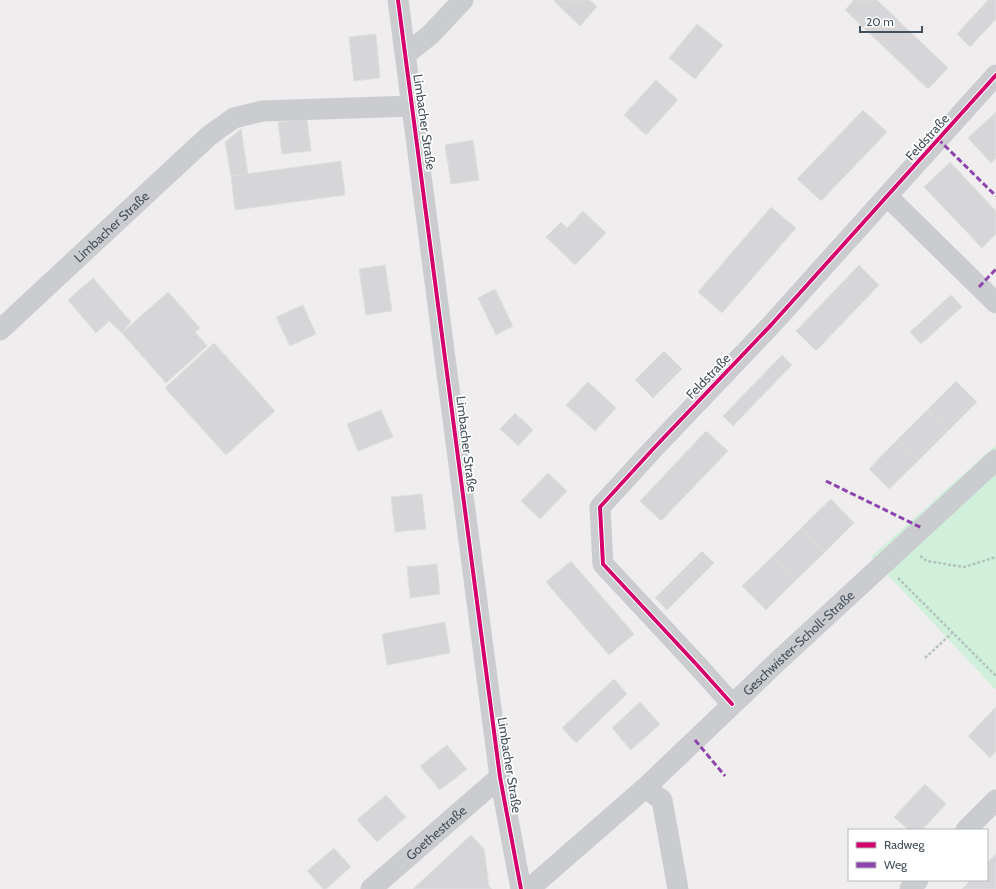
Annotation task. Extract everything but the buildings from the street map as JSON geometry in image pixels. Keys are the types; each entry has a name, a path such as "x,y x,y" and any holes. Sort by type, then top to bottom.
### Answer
{"street":[{"name":"Limbacher Straße","path":"398,0 500,777 521,889"},
{"path":"406,54 430,35 463,0"},
{"name":"Feldstraße","path":"732,704 603,564 600,507 772,324 996,75"},
{"name":"Limbacher Straße","path":"0,330 210,134 234,118 262,112 412,106"},
{"path":"887,196 996,303"},
{"name":"Geschwister-Scholl-Straße","path":"529,889 645,788 732,704 996,460"},
{"name":"Goethestraße","path":"372,889 500,777"},
{"path":"645,788 662,800 678,889"},
{"path":"967,829 996,800"},
{"path":"910,889 917,881"}],"path":[{"path":"903,545 927,561 964,567 996,557"},
{"path":"883,563 996,676"},
{"path":"925,658 953,632"}],"green space":[{"path":"996,445 996,690 871,557"}],"marked path":[{"path":"938,139 996,196"},
{"path":"979,287 996,269"},
{"path":"826,481 922,528"},
{"path":"695,740 725,776"}],"cycle path":[{"path":"398,0 500,777 521,889"},
{"path":"732,704 603,564 600,507 772,324 996,75"}]}
